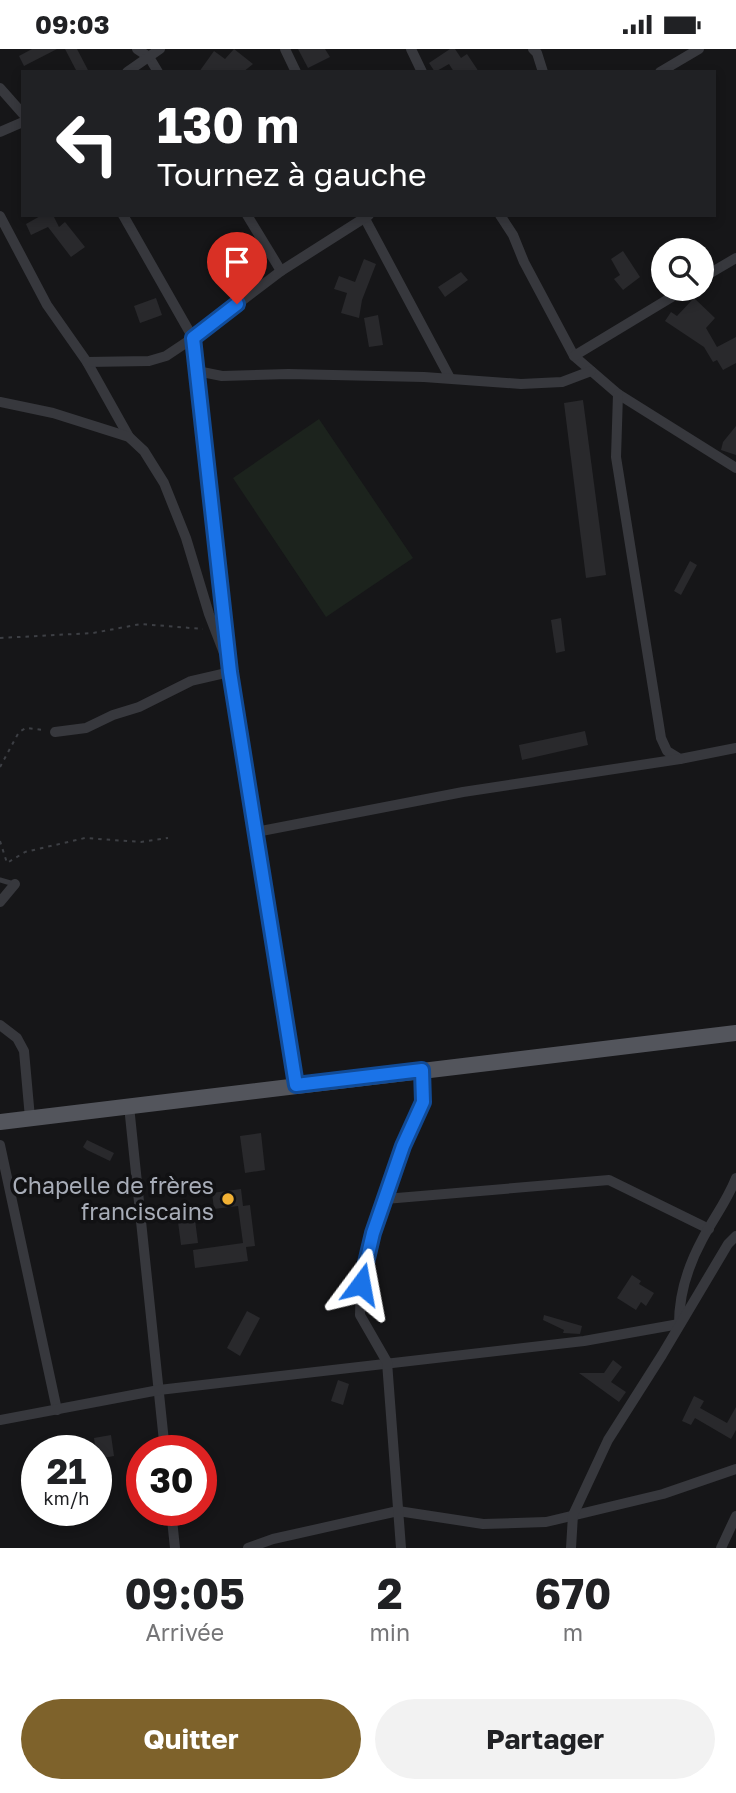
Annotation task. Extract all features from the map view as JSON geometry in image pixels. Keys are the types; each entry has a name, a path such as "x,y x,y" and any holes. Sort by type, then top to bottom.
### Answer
{"main road":[{"path":"0,1122 736,1033"}],"street":[{"path":"137,49 149,57 158,70"},
{"path":"130,70 160,49"},
{"path":"285,49 295,70"},
{"path":"411,49 421,70"},
{"path":"533,49 542,70"},
{"path":"663,70 699,49"},
{"path":"0,88 21,112"},
{"path":"0,132 21,123"},
{"path":"0,216 47,305 87,362 129,437 144,451 164,483 187,538 209,614 230,672"},
{"path":"124,217 193,338 230,672 296,1085"},
{"path":"248,217 281,271"},
{"path":"87,362 149,361 166,356 281,271 363,217"},
{"path":"366,217 450,378"},
{"path":"501,217 574,356 618,394 736,468"},
{"path":"714,271 736,258"},
{"path":"574,356 665,301"},
{"path":"197,371 222,376 299,374 450,378 521,384 562,381 591,371"},
{"path":"618,394 616,457 660,739 667,751 680,759"},
{"path":"0,402 53,413 129,437"},
{"path":"55,732 86,729 191,681 230,672"},
{"path":"256,832 463,792 736,748"},
{"path":"0,902 15,884"},
{"path":"0,1025 17,1038 24,1051 30,1118"},
{"path":"401,1548 387,1362 360,1315 361,1284 373,1233 403,1146 423,1102 422,1070"},
{"path":"129,1106 163,1435"},
{"path":"0,1145 57,1410"},
{"path":"680,1324 679,1307 684,1283 702,1239 722,1210 736,1178"},
{"path":"385,1199 609,1180 709,1229"},
{"path":"571,1548 573,1515 608,1440 728,1244 736,1236"},
{"path":"0,1420 159,1389 584,1341 680,1324"},
{"path":"248,1548 273,1539 398,1511 483,1524 545,1522 663,1495 736,1469"},
{"path":"721,1548 736,1516"},
{"path":"172,1526 174,1548"}],"lane":[{"path":"0,880 15,884"}],"path":[{"path":"0,638 93,633 141,624 188,626 217,632"},
{"path":"0,767 19,732 26,727 55,732"},
{"path":"0,841 7,863 25,852 85,838 141,842 168,838"}],"shaded area":[{"path":"319,419 413,558 326,617 233,478"}],"building":[{"path":"32,49 57,49 24,66 19,56"},
{"path":"65,49 77,49 88,70 76,70"},
{"path":"234,49 253,64 246,70 200,70 214,51 225,59"},
{"path":"298,49 325,49 330,57 308,68"},
{"path":"450,49 455,49 461,58 467,54 478,70 453,70 449,64 434,70 429,63"},
{"path":"38,217 54,217 59,227 65,222 85,247 71,257 48,227 31,235 26,224"},
{"path":"623,251 640,277 623,290 614,279 620,275 611,259"},
{"path":"364,259 376,264 362,300 359,318 341,313 347,293 334,289 339,276 355,282"},
{"path":"461,272 468,280 445,297 438,287"},
{"path":"156,298 162,315 140,323 134,306"},
{"path":"691,301 697,301 715,318 706,328 717,347 736,337 736,363 723,370 717,360 713,362 704,347 665,321 671,312 677,316"},
{"path":"378,315 383,345 369,347 364,318"},
{"path":"583,400 606,575 586,578 564,403"},
{"path":"736,426 736,455 721,450 723,442"},
{"path":"690,561 697,565 681,595 674,591"},
{"path":"561,618 565,651 556,653 551,620"},
{"path":"585,731 588,745 522,760 519,745"},
{"path":"261,1133 265,1170 245,1173 240,1136"},
{"path":"87,1140 114,1153 110,1161 83,1147"},
{"path":"241,1189 243,1206 250,1205 255,1246 246,1247 248,1261 195,1268 193,1250 243,1243 238,1206 214,1209 212,1193"},
{"path":"193,1204 198,1243 181,1245 176,1206"},
{"path":"632,1275 641,1281 639,1284 654,1293 646,1306 641,1302 636,1310 617,1298"},
{"path":"247,1311 260,1318 240,1356 227,1348"},
{"path":"544,1315 582,1326 580,1334 563,1333 564,1330 543,1320"},
{"path":"613,1360 622,1367 611,1382 626,1392 619,1402 579,1373 604,1373"},
{"path":"338,1380 349,1384 343,1405 331,1401"},
{"path":"694,1396 704,1401 700,1408 727,1423 736,1407 736,1430 731,1439 695,1418 691,1425 682,1421"}],"place":[{"name":"Chapelle de frères franciscains","path":"228,1199"}],"route":[{"path":"237,304 193,338 230,672 296,1085 422,1070 423,1102 411,1125 373,1233 361,1284"}]}
